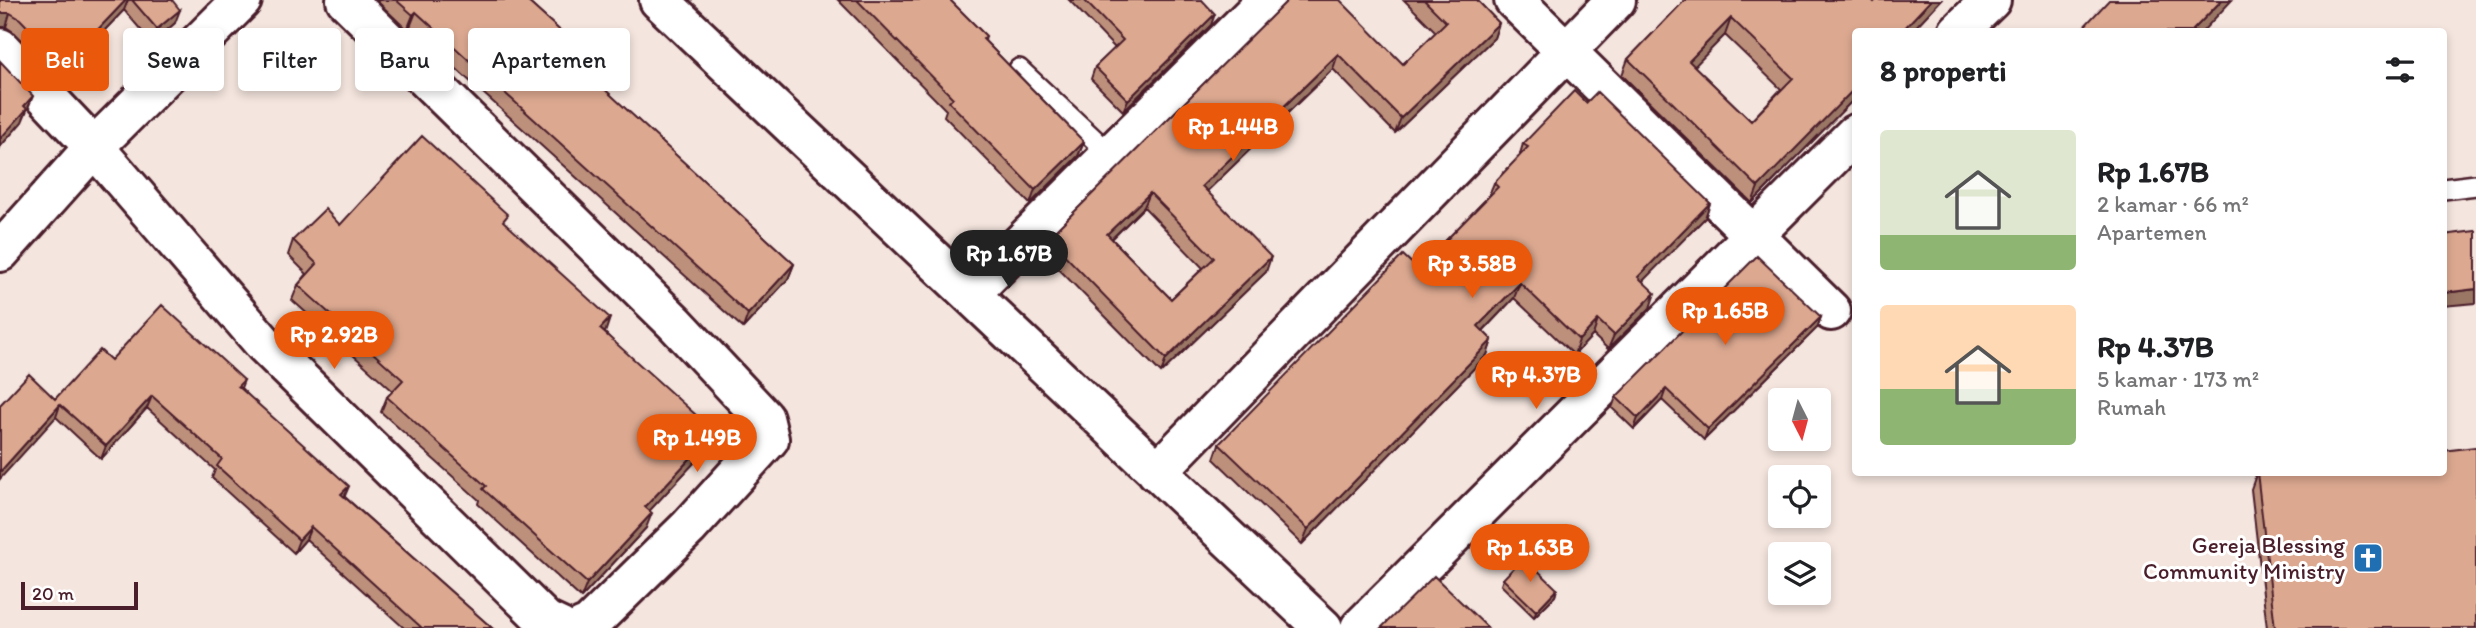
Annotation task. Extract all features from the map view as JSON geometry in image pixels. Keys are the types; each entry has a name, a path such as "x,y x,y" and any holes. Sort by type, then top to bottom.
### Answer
{"street":[{"path":"0,252 94,148 242,0"},
{"path":"346,0 675,323 764,418 769,429 769,439 689,527 589,625 582,628"},
{"path":"659,0 1323,628"},
{"path":"970,294 1112,156 1266,0"},
{"path":"1514,0 1831,312"},
{"path":"1157,472 1616,0"},
{"path":"1962,28 1991,0"},
{"path":"0,48 94,148 264,344 546,621 561,628"},
{"path":"1360,628 1755,237 1852,137"}],"lane":[{"path":"1019,69 1112,156"},
{"path":"2447,189 2476,185"}],"building":[{"path":"0,0 126,0 99,28 29,28 10,13 0,13"},
{"path":"132,0 172,0 180,10 156,28"},
{"path":"396,0 526,0 557,28 468,28 468,59 454,47 454,28 434,28 416,12 413,15"},
{"path":"857,0 950,0 986,36 983,39 1084,142 1035,190 949,102 953,98"},
{"path":"1084,0 1202,0 1215,14 1128,100 1095,67 1123,40"},
{"path":"1288,0 1340,0 1403,64 1446,22 1424,0 1477,0 1499,23 1401,118 1338,54 1202,186 1271,257 1166,359 1048,238","holes":["1150,193 1214,258 1171,299 1107,234"]},
{"path":"1685,0 1931,0 1905,28 1852,28 1852,91 1758,187 1628,59","holes":["1731,18 1793,78 1751,121 1689,61"]},
{"path":"2109,0 2222,0 2195,28 2083,28"},
{"path":"0,61 21,83 21,91 28,91 33,96 24,106 27,109 0,139"},
{"path":"503,91 607,91 794,264 748,314"},
{"path":"1574,91 1586,103 1597,92 1710,203 1638,277 1655,293 1614,335 1598,320 1579,340 1520,283 1478,326 1492,340 1308,529 1219,444 1403,255 1418,269 1498,187 1494,183 1528,147 1523,144"},
{"path":"422,136 508,215 503,221 610,318 600,329 715,432 645,507 652,513 587,583 483,489 486,486 387,397 403,380 298,285 317,264 293,240 325,209 340,225"},
{"path":"2476,231 2476,289 2447,293 2447,235"},
{"path":"1757,256 1821,317 1708,429 1666,389 1638,418 1616,397"},
{"path":"162,305 244,380 238,386 349,486 341,494 492,628 422,628 311,527 299,540 217,466 222,459 152,396 106,446 60,405 0,472 0,405 29,374 55,399 100,350 111,360"},
{"name":"Gereja Blessing Community Ministry","path":"2476,447 2476,628 2275,628 2257,476 2447,476 2447,451"},
{"path":"1524,557 1557,589 1536,611 1503,579"},
{"path":"1434,576 1488,628 1381,628"}],"place":[{"name":"Gereja Blessing Community Ministry","path":"2368,558"}]}
